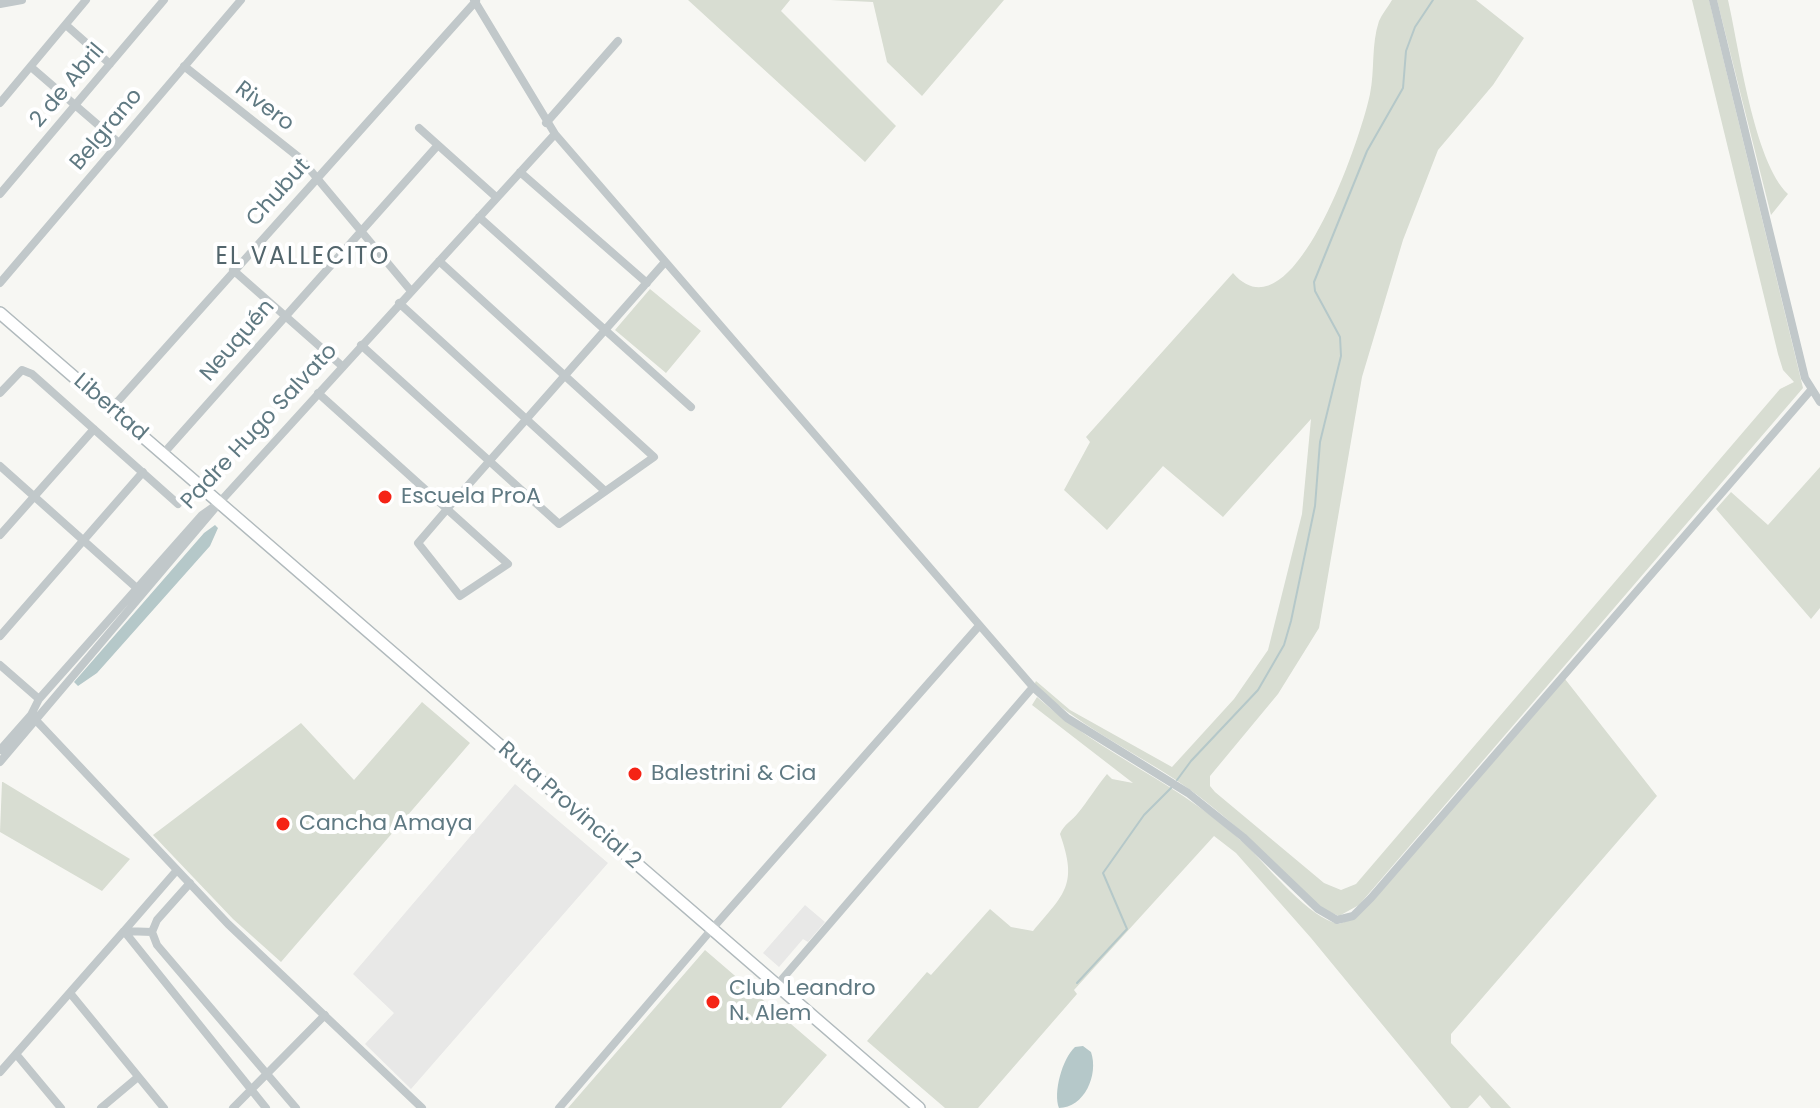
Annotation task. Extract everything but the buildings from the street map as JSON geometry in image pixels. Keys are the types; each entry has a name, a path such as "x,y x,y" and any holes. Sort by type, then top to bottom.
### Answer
{"main road":[{"name":"Libertad","path":"0,313 219,503"},
{"name":"Ruta Provincial 2","path":"219,503 919,1108"}],"street":[{"path":"0,4 22,0"},
{"path":"0,103 86,0"},
{"name":"2 de Abril","path":"0,194 164,0"},
{"name":"Belgrano","path":"0,283 241,0"},
{"path":"1713,0 1805,378 1820,402"},
{"path":"475,1 546,123 978,627 1033,687 1067,718 1188,793 1243,837 1327,916 1346,919 1371,898 1811,390"},
{"name":"Chubut","path":"111,409 475,1"},
{"path":"66,25 110,64"},
{"path":"546,123 618,41"},
{"name":"Rivero","path":"184,66 286,146 318,177 411,291"},
{"path":"31,67 119,143"},
{"path":"419,128 496,197"},
{"name":"Padre Hugo Salvato","path":"0,750 34,717 39,699 208,520 219,503 342,366 555,134"},
{"name":"Neuquén","path":"163,454 360,229 438,145"},
{"path":"520,172 647,283"},
{"path":"479,217 691,407"},
{"path":"361,345 559,524 654,457 439,261"},
{"path":"318,393 448,508 508,564 460,596 418,543 448,508 665,262"},
{"path":"233,270 342,366"},
{"path":"399,303 605,491"},
{"path":"0,393 22,370 32,374 178,504"},
{"path":"0,535 94,429"},
{"path":"0,466 140,591"},
{"path":"0,636 143,472"},
{"name":"Padre Hugo Salvato","path":"0,762 202,515 219,503"},
{"path":"559,1108 978,627"},
{"path":"0,665 39,699"},
{"path":"777,985 1033,687"},
{"path":"34,717 177,870 422,1108"},
{"path":"0,1072 177,870"},
{"path":"190,883 157,920 152,932 157,945 296,1108"},
{"path":"124,931 152,932"},
{"path":"124,931 266,1108"},
{"path":"70,993 164,1108"},
{"path":"233,1108 325,1015"},
{"path":"16,1054 61,1108"},
{"path":"101,1108 138,1077"}],"shaded area":[{"path":"688,0 790,0 781,11 896,126 865,162"},
{"path":"830,0 1004,0 922,96 887,62 873,2"},
{"path":"1392,0 1476,0 1524,38 1493,85 1438,150 1403,240 1362,377 1319,628 1278,694 1210,776 1210,786 1215,792 1324,883 1341,890 1356,884 1780,389 1794,382 1783,370 1778,354 1692,0 1709,0 1803,388 1359,905 1339,916 1323,909 1196,794 1085,724 1034,685 1036,681 1070,710 1172,767 1234,699 1268,650 1302,514 1311,419 1223,517 1163,466 1107,530 1064,490 1090,442 1086,437 1233,273 1256,287 1279,280 1301,258 1321,225 1354,149 1370,94 1380,18"},
{"path":"1717,0 1728,0 1757,131 1776,178 1788,194 1771,215"},
{"path":"650,289 701,331 666,373 615,330"},
{"path":"1820,467 1820,608 1811,619 1716,509 1731,492 1768,525"},
{"path":"215,525 218,528 210,546 97,673 78,686 74,682 204,533"},
{"path":"1565,679 1657,796 1451,1034 1451,1043 1511,1108 1491,1108 1480,1095 1468,1108 1451,1108 1311,938 1236,853 1214,836 1074,990 1077,994 978,1108 945,1108 867,1041 927,972 931,975 990,909 1011,927 1033,931 1065,887 1068,865 1060,834 1066,825 1107,774 1112,779 1133,783 1032,705 1037,697 1088,736 1223,824 1303,903 1315,913 1339,924 1352,919"},
{"name":"Cancha Amaya","path":"422,702 470,743 281,962 233,919 153,835 301,723 354,780"},
{"path":"2,782 130,859 102,891 0,832"},
{"path":"515,784 608,863 411,1089 365,1044 394,1013 353,974"},
{"path":"805,905 825,922 808,942 803,939 779,967 763,953"},
{"name":"Club Leandro N. Alem","path":"705,950 827,1055 781,1108 568,1108"},
{"path":"1083,1046 1091,1052 1091,1080 1076,1102 1059,1108 1057,1094 1060,1076 1066,1059 1075,1047"}],"waterway":[{"path":"1177,780 1258,690 1284,645 1315,506 1320,442 1341,356 1340,337 1315,291 1314,282 1367,151 1403,88 1406,51 1415,27 1433,0"},
{"path":"1077,983 1127,929 1103,873 1144,815 1173,786"}],"place":[{"name":"Escuela ProA","path":"385,497"},
{"name":"Balestrini & Cia","path":"635,774"},
{"name":"Cancha Amaya","path":"283,824"},
{"name":"Club Leandro N. Alem","path":"713,1002"}],"district":[{"name":"EL VALLECITO","path":"303,258"}]}
